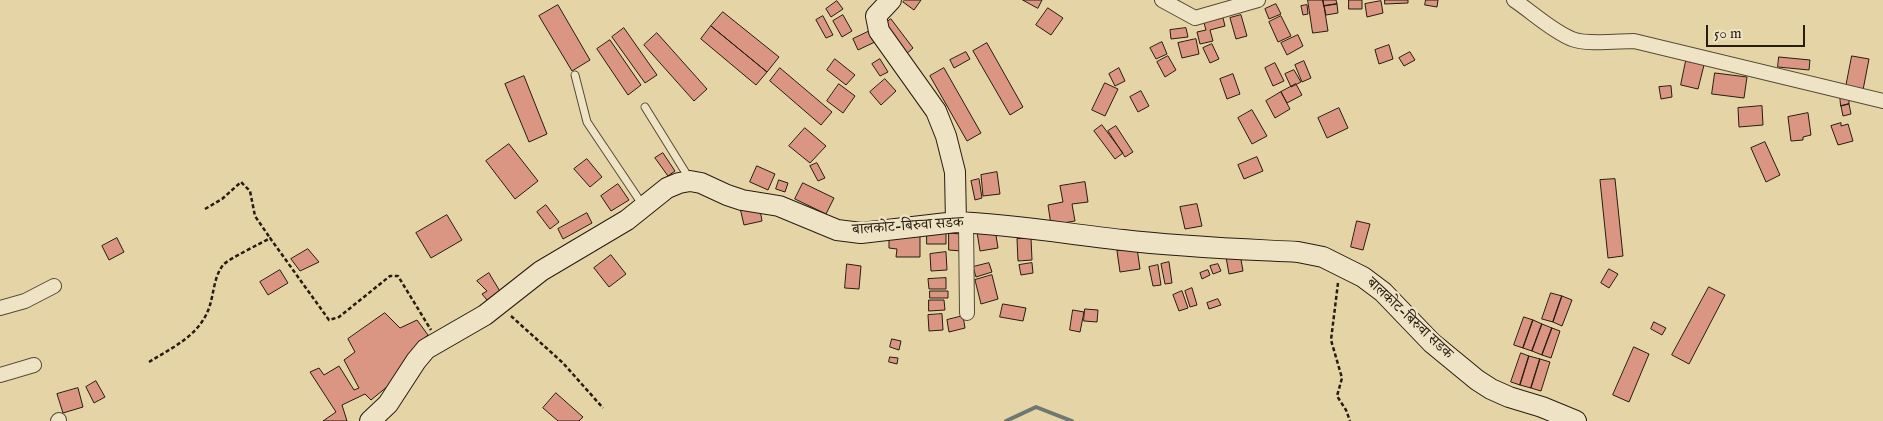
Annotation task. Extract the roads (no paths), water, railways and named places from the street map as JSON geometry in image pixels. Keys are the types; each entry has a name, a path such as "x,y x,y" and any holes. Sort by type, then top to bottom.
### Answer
{"main road":[{"path":"891,0 876,16 879,31 936,111 946,136 955,172 961,222"},
{"path":"370,421 388,404 426,349 485,315 541,271 613,228 644,207 667,188 690,180"},
{"name":"बालकोट-बिरुवा सडक","path":"690,180 742,200 779,206 845,232 869,232 961,222 1124,240 1298,252 1323,257 1363,277 1383,292 1432,343 1477,380 1509,397 1542,407 1576,421"}],"street":[{"path":"1162,0 1195,18 1258,0"},
{"path":"1514,0 1556,30 1574,40 1603,42 1634,41 1883,100"},
{"path":"961,222 967,313"},
{"path":"0,308 25,301 54,286"},
{"path":"0,375 34,365"}],"lane":[{"path":"576,76 587,122 644,207"},
{"path":"645,108 690,180"}],"waterway":[{"path":"1006,421 1036,407 1072,421"}]}
